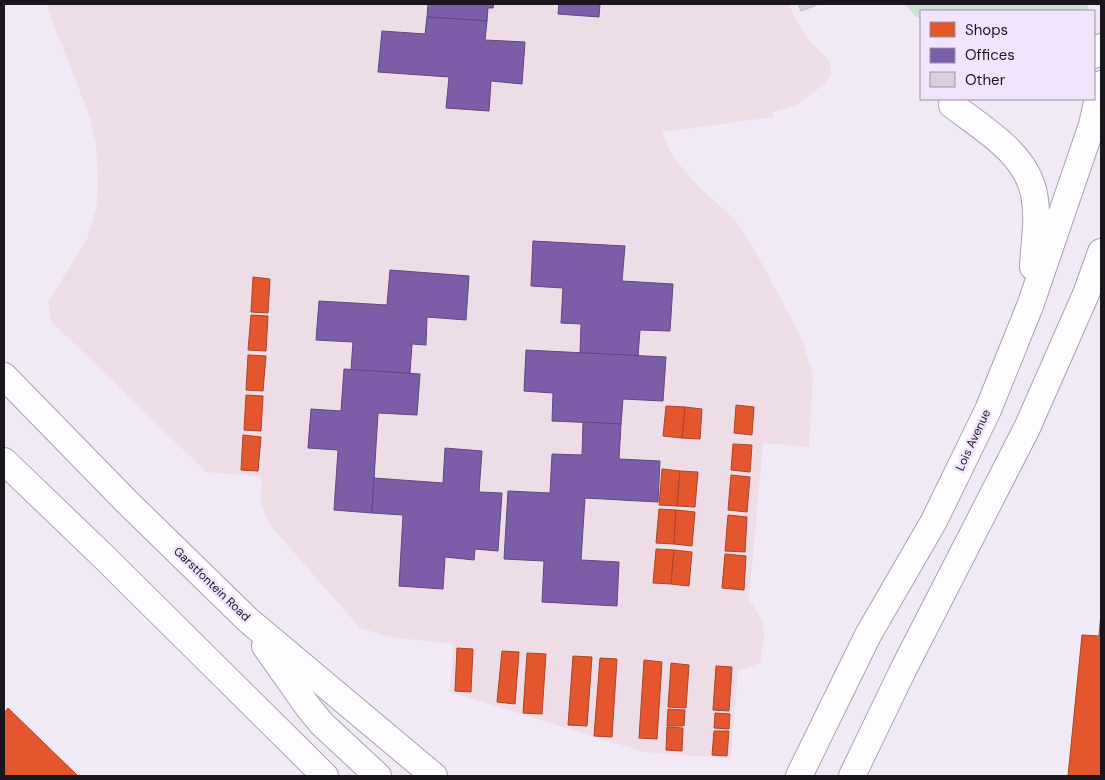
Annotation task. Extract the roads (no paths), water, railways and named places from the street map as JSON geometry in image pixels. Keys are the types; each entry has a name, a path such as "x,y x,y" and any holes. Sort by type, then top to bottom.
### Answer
{"street":[{"name":"Lois Avenue","path":"799,776 868,635 947,497 988,410 1091,156 1101,84"},
{"path":"952,105 1009,150 1018,160 1030,180 1034,194 1036,216 1030,306"},
{"path":"852,776 904,668 1027,428 1086,294 1101,252"},
{"name":"Garstfontein Road","path":"4,376 248,620 434,776"},
{"path":"9,469 140,592 325,776"},
{"path":"248,620 308,707 322,724 378,776"}]}
